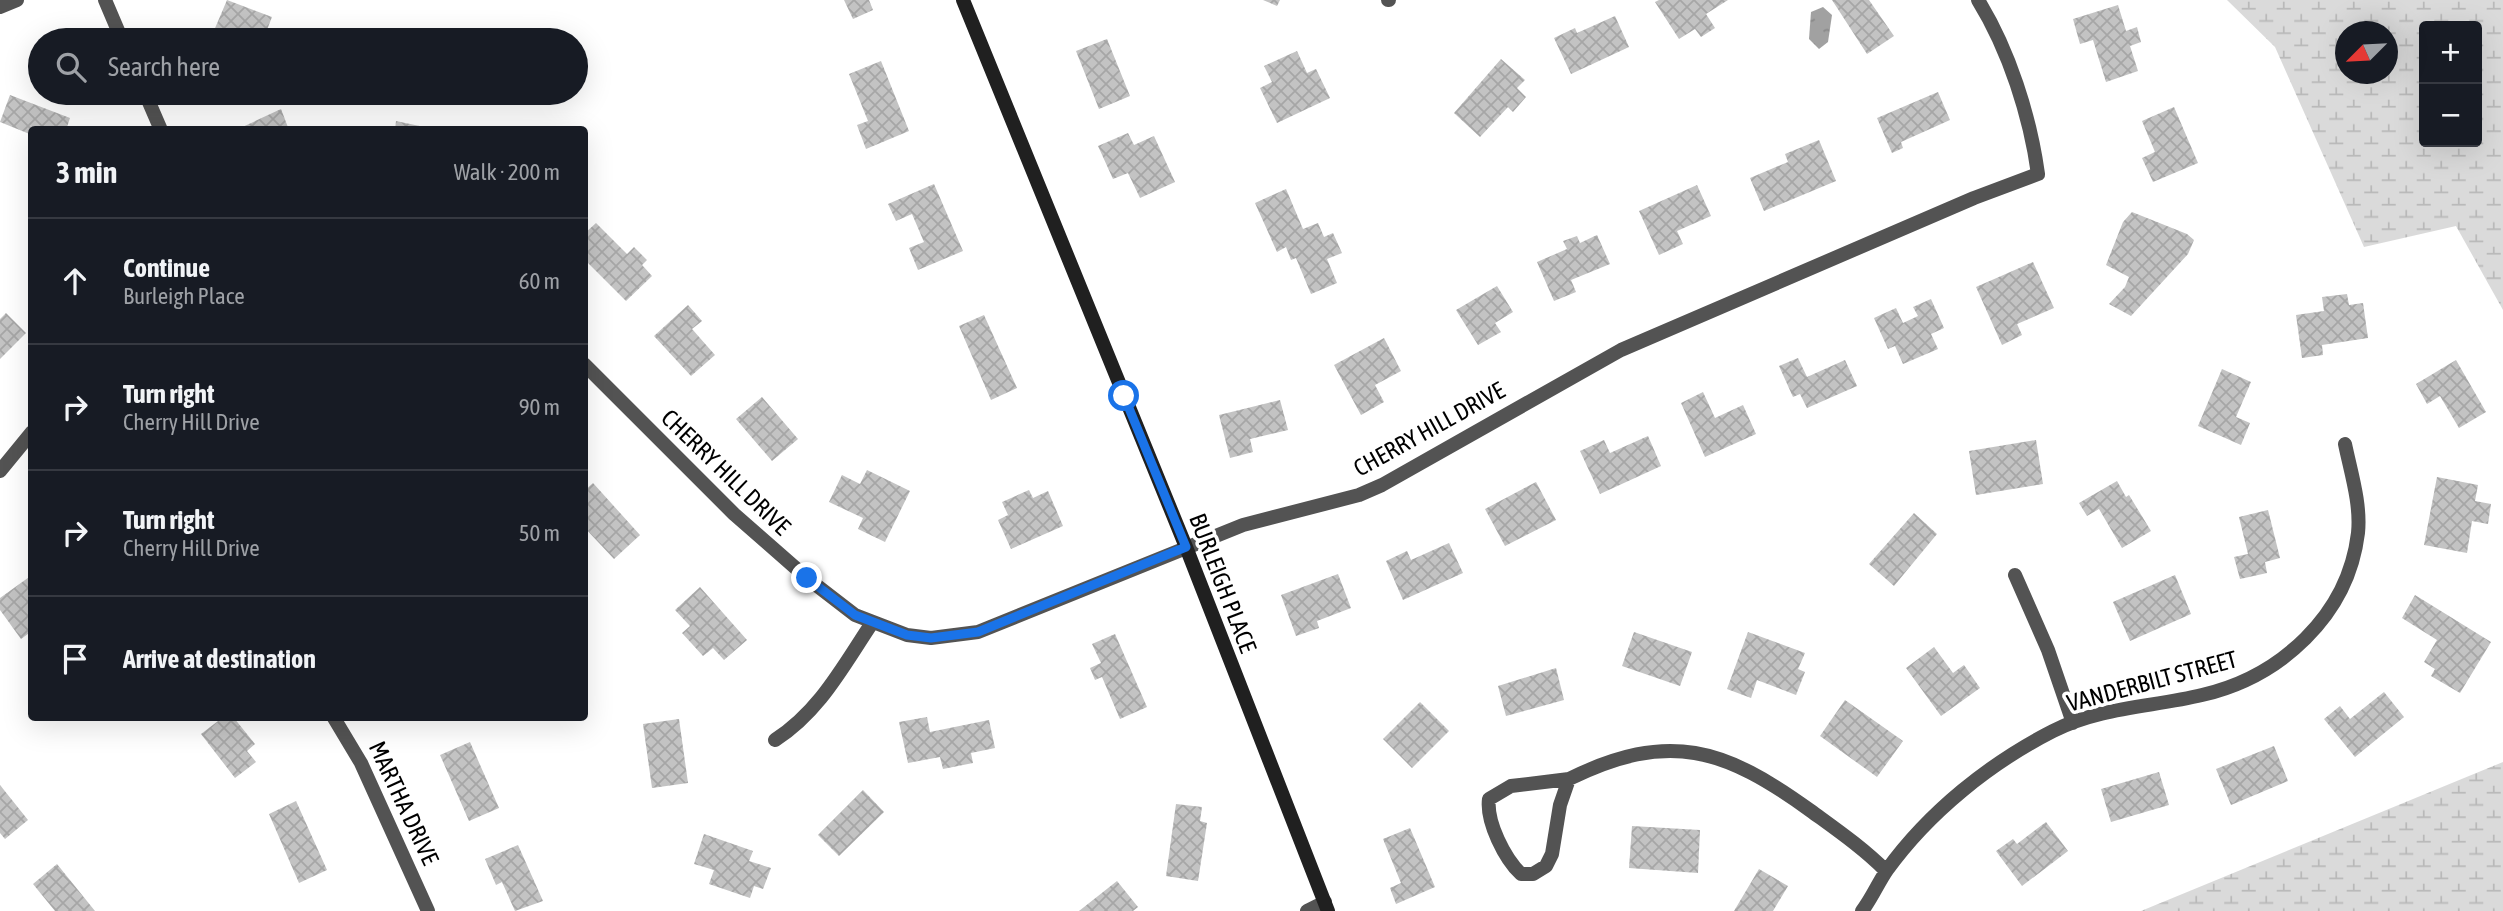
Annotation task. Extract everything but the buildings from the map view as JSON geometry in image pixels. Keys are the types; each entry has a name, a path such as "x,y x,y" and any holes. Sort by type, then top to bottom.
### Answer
{"street":[{"path":"0,7 17,0"},
{"path":"105,0 117,28"},
{"name":"BURLEIGH PLACE","path":"963,0 1186,547 1326,907"},
{"name":"CHERRY HILL DRIVE","path":"588,368 734,514 807,578 855,615 872,623 931,638 978,632 1243,525 1359,495 1382,485 1621,350 1974,198 2038,174 2035,149 2018,92 1997,37 1978,0"},
{"path":"150,105 159,126"},
{"path":"0,471 28,444"},
{"name":"VANDERBILT STREET","path":"1863,911 1886,871 1960,793 2027,746 2073,723 2117,709 2202,695 2246,681 2270,668 2310,635 2326,616 2350,567 2358,533 2357,499 2345,444"},
{"path":"2015,575 2048,650 2073,723"},
{"path":"775,740 796,727 825,695 872,623"},
{"name":"MARTHA DRIVE","path":"336,721 362,762 428,911"},
{"path":"1569,779 1560,805 1552,854 1546,866 1533,874 1521,874 1510,864 1492,820 1489,799 1511,786 1569,779 1618,757 1647,751 1675,751 1729,762 1783,791 1867,852 1886,871"},
{"path":"1307,911 1326,907"}],"green space":[{"path":"2227,0 2503,0 2503,310 2456,226 2364,247 2275,47"},
{"path":"2503,762 2503,911 2141,911"}],"water":[{"path":"1823,7 1832,15 1828,42 1819,49 1809,39 1811,12"}],"route":[{"path":"807,578 855,615 872,623 907,635 931,638 956,636 978,632 1016,618 1186,547 1124,396"}]}
